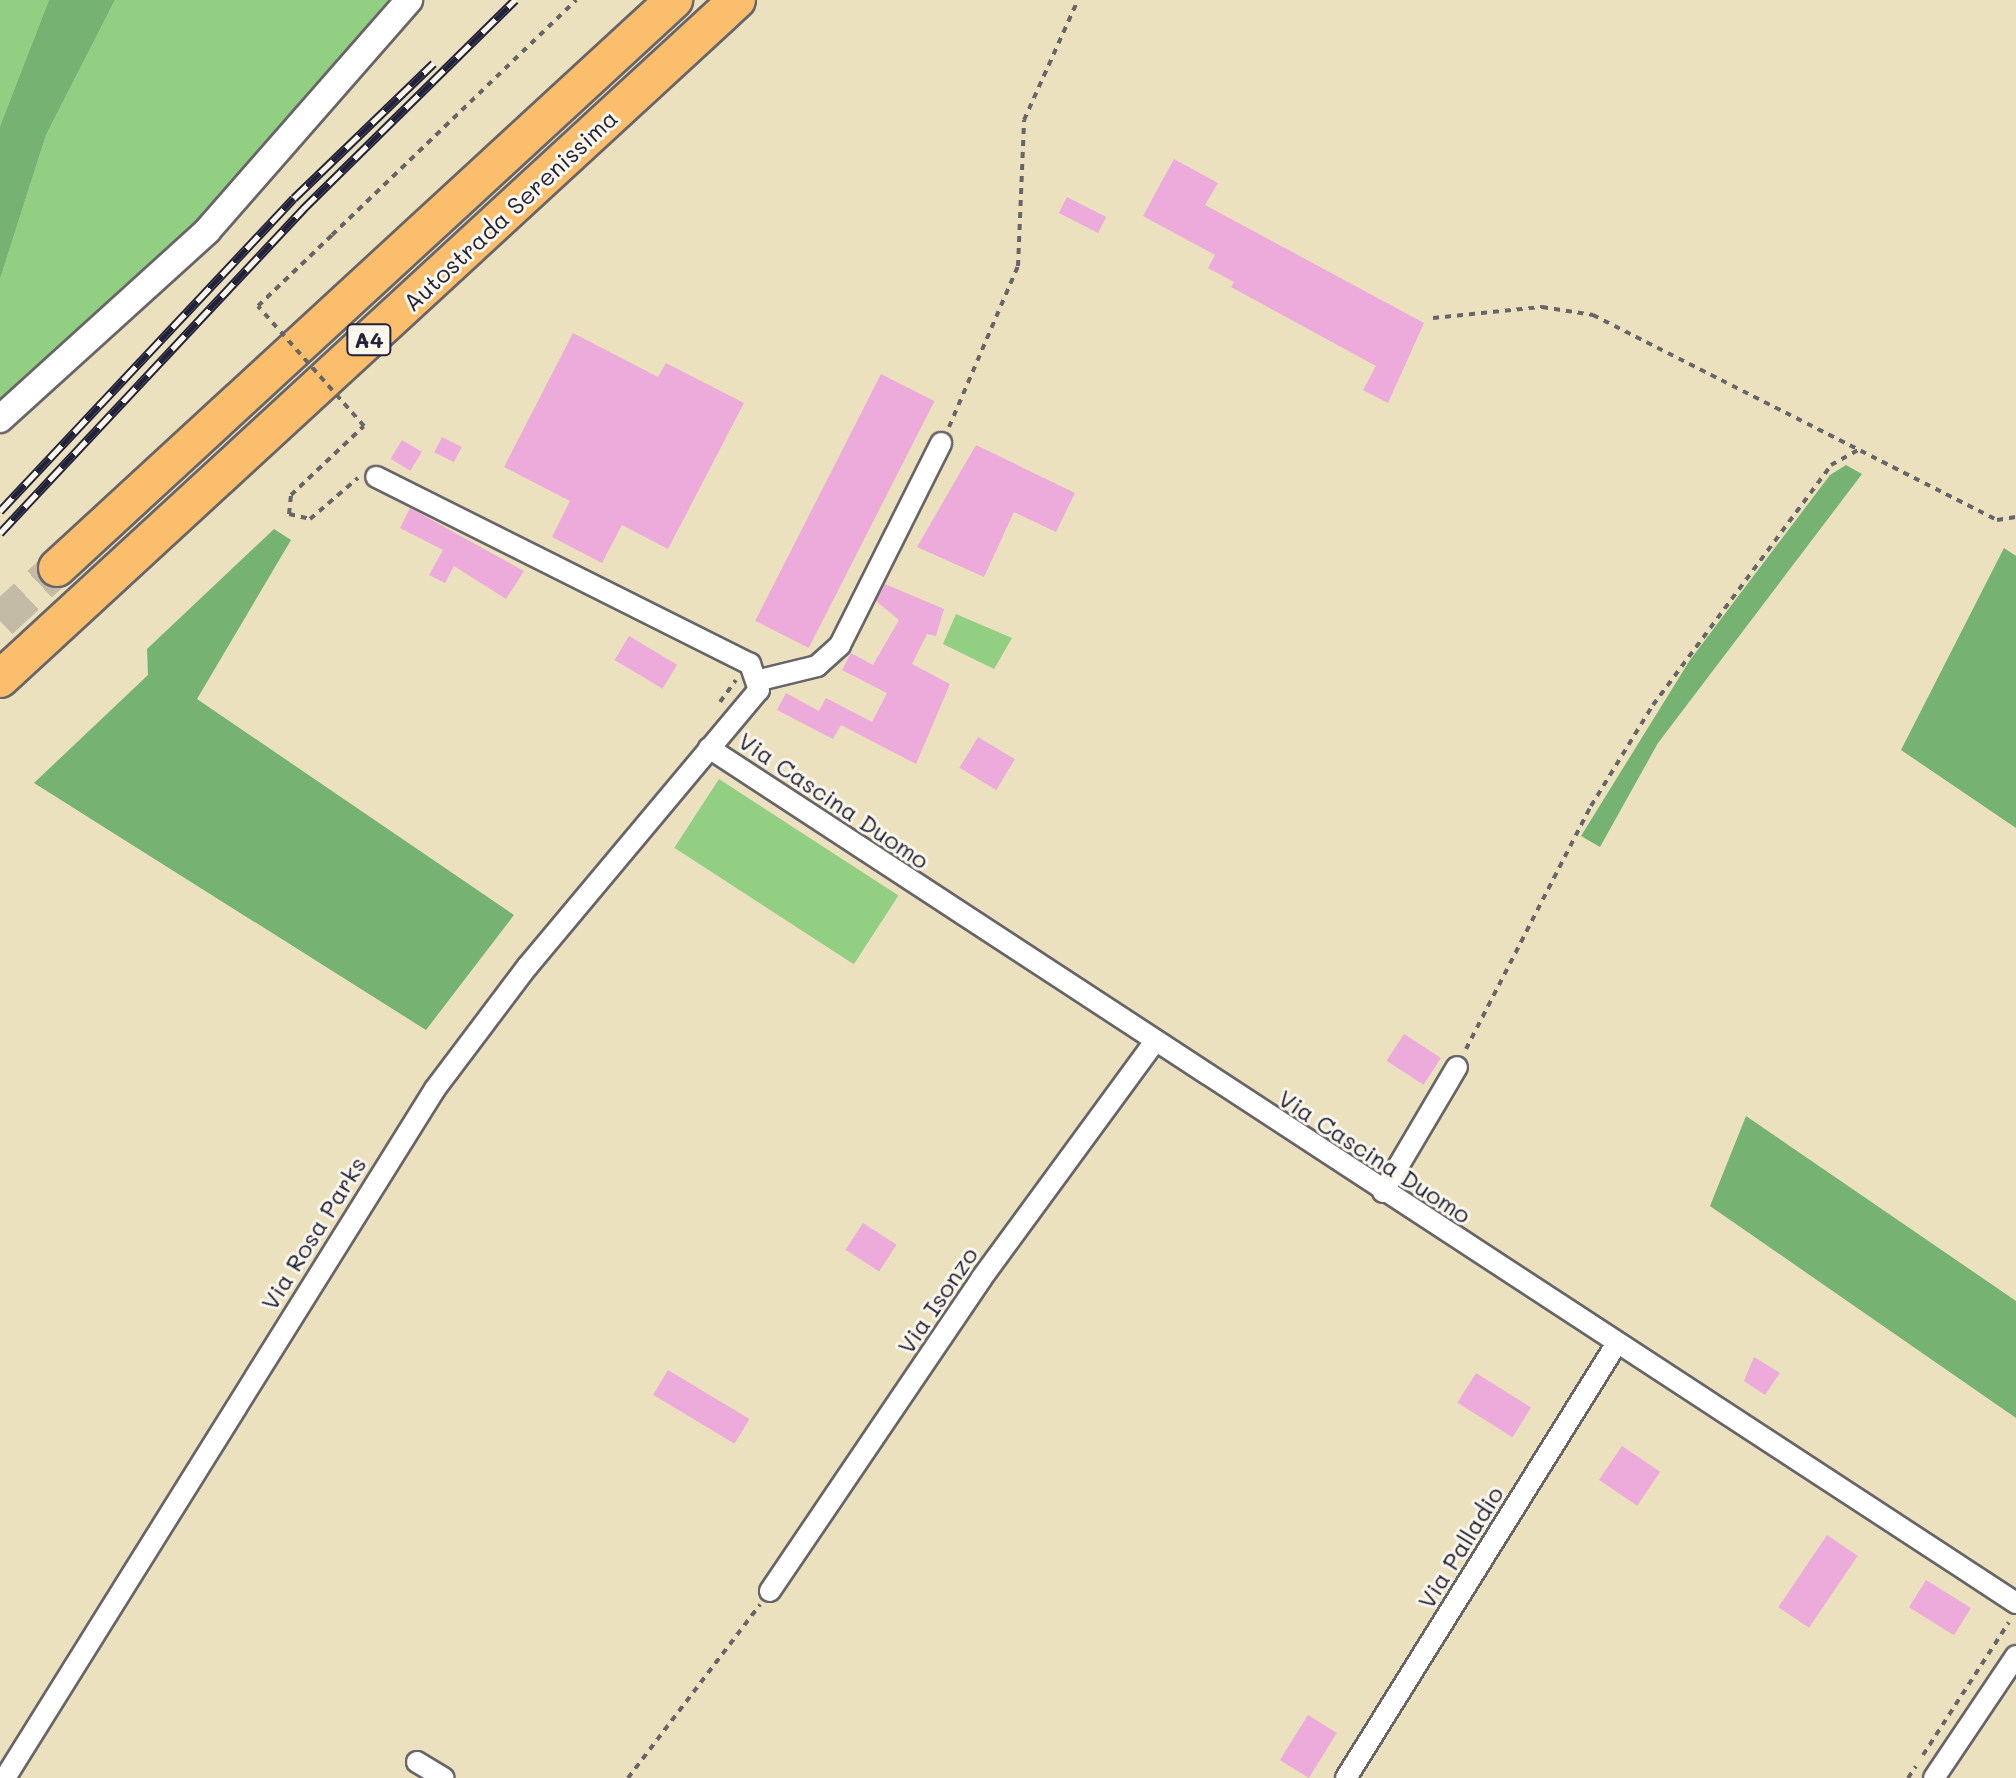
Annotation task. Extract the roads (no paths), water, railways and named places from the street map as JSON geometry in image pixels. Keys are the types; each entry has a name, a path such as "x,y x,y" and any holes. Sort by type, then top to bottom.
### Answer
{"highway":[{"name":"Autostrada Serenissima","path":"57,568 674,0"},
{"name":"Autostrada Serenissima","path":"0,679 737,0"}],"street":[{"path":"0,419 207,231 404,5"},
{"path":"372,474 750,664 760,680 817,666 840,645 941,443"},
{"name":"Via Rosa Parks","path":"5,1778 435,1089 760,680"},
{"name":"Via Cascina Duomo","path":"709,748 1154,1043 1617,1343 2010,1606"},
{"name":"Via Isonzo","path":"770,1591 981,1279 1154,1043"},
{"path":"1383,1192 1457,1067"},
{"name":"Via Palladio","path":"1346,1778 1617,1343"},
{"path":"1934,1778 2016,1656"},
{"path":"417,1762 444,1778"}],"tunnel":[{"path":"0,621 57,568"}],"railway":[{"path":"0,533 303,209 515,0"},
{"path":"0,511 294,198 434,63"}]}
